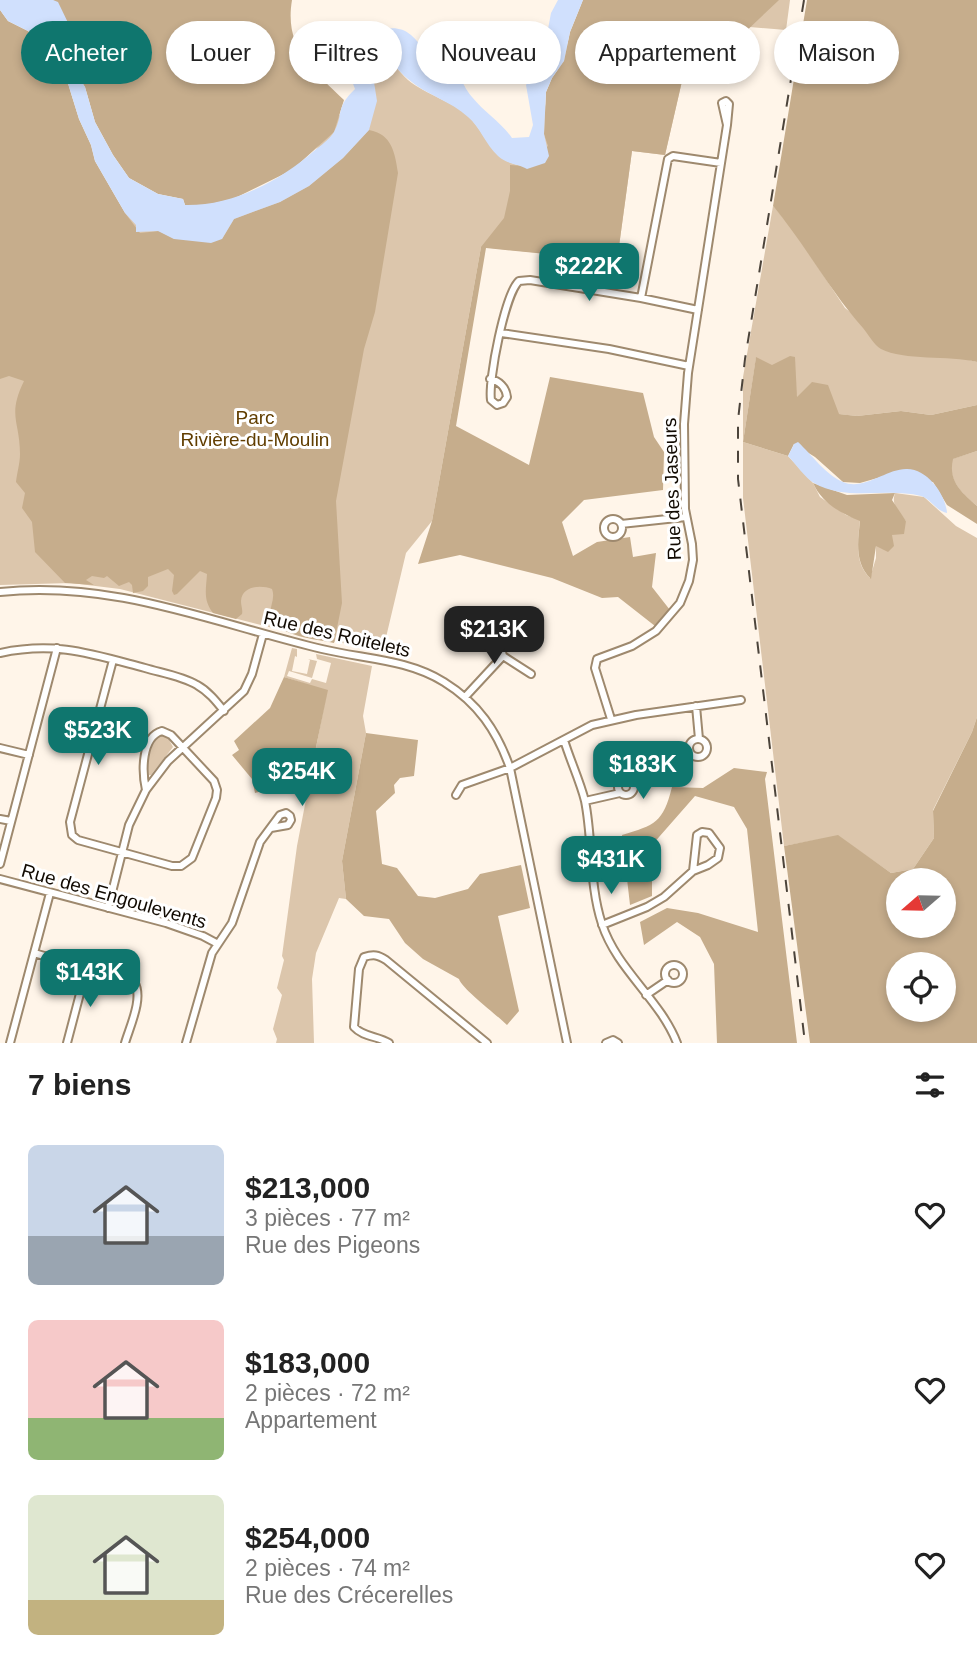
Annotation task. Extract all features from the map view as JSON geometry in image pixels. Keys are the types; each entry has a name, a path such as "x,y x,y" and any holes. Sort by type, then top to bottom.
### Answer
{"street":[{"name":"Rue des Jaseurs","path":"611,719 595,668 597,659 643,641 656,631 680,603 693,560 691,533 686,517 684,424 689,366 727,125"},
{"path":"641,298 667,159 673,156 721,163"},
{"path":"490,379 511,294 519,281 530,280 698,310"},
{"path":"501,333 609,349 689,366"},
{"path":"621,524 686,517"},
{"name":"Rue des Roitelets","path":"0,592 50,589 99,592 145,601 346,655 405,665 443,681 466,697 491,725 510,768 568,1043"},
{"path":"497,630 503,656 531,674"},
{"path":"108,908 129,825 146,790 165,765 247,686 263,634"},
{"path":"0,653 32,647 57,648 113,660 188,680 205,691 224,711"},
{"path":"0,864 57,648"},
{"path":"466,697 503,656"},
{"path":"113,660 69,826 72,835 78,840 177,867 186,864 192,858 216,799 214,781 183,747 166,732 160,732 152,736 143,768 146,790"},
{"path":"456,795 462,785 510,768 592,725 611,719 741,700"},
{"path":"696,706 699,739"},
{"path":"564,740 584,801 591,862 603,925 613,948 670,1025 677,1043"},
{"path":"0,748 29,755"},
{"path":"584,801 620,793"},
{"path":"0,819 11,821"},
{"path":"186,1043 210,958 233,920 260,842 271,828"},
{"path":"603,925 647,907 664,897 693,871 718,858 720,848 709,833 702,832 697,835 693,871"},
{"name":"Rue des Engoulevents","path":"0,879 172,925 218,944"},
{"path":"10,1043 50,893"},
{"path":"34,953 129,978 136,984 138,996 125,1043"},
{"path":"389,1043 359,1033 354,1027 359,969 364,957 370,955 377,954 386,960 487,1043"},
{"path":"67,1043 88,967"},
{"path":"646,995 668,980"},
{"path":"606,1043 613,1040 618,1043"}],"green space":[{"path":"53,0 292,0 291,21 289,21 289,84 327,84 344,100 334,132 292,170 233,199 202,206 185,205 183,199 158,194 129,178 113,155 95,122 83,84 152,84 152,21 62,21"},
{"name":"Parc Rivière-du-Moulin","path":"583,0 790,0 787,21 774,21 774,29 760,28 760,21 576,21"},
{"path":"583,0 779,0 757,21 575,21 575,84 681,84 665,155 632,151 617,261 486,248 456,426 529,465 550,377 643,393 654,437 664,452 663,490 584,500 562,522 573,556 597,542 630,537 633,557 656,553 652,587 670,610 655,626 618,597 602,598 552,578 460,555 418,564 432,521 481,247 504,218 510,191 510,165 524,166 548,146 544,134 546,92 549,84 561,84 561,65 570,32"},
{"path":"807,0 977,0 977,362 914,357 891,353 878,347 773,206 793,84 899,84 899,21 804,21"},
{"name":"Parc Rivière-du-Moulin","path":"0,10 21,44 21,84 46,84 125,213 280,202 361,84 402,84 402,74 415,85 463,111 497,154 513,164 524,166 553,84 561,84 561,62 575,23 575,84 681,84 665,155 632,151 617,261 481,247 432,521 406,553 383,650 308,637 120,589 71,583 0,585"},
{"name":"Parc Rivière-du-Moulin","path":"0,10 8,21 21,28 21,84 68,84 95,161 125,213 140,233 159,231 174,239 222,239 234,219 280,202 309,186 343,158 369,130 383,136 391,146 398,173 375,312 364,349 336,501 342,603 334,643 299,636 275,624 270,614 273,593 272,589 268,588 258,587 245,592 241,601 242,614 236,619 213,613 206,599 207,574 200,571 174,595 174,575 168,569 148,577 148,586 143,591 133,593 129,582 119,586 107,576 92,576 86,580 94,585 65,583 35,552 32,522 22,508 25,493 16,482 20,454 15,411 24,381 9,376 0,379"},
{"path":"773,206 792,228 845,308 905,355 958,357 977,362 977,405 931,415 901,411 857,416 838,414 797,398 788,379 756,358 743,442 743,377"},
{"path":"790,356 795,357 797,397 812,382 828,385 839,414 857,416 901,411 931,415 977,405 977,451 953,459 952,474 957,486 977,506 977,524 947,505 933,482 881,477 860,483 843,482 815,457 794,444 788,456 743,442 756,357 772,365"},
{"path":"743,442 788,456 813,483 820,497 846,515 860,520 859,559 870,578 876,558 876,545 892,535 906,521 895,504 895,493 924,497 956,526 977,538 977,717 933,810 934,838 914,868 886,870 838,836 784,846 743,498"},
{"path":"977,451 977,506 957,486 951,467 952,459"},
{"path":"813,483 847,495 895,493 892,500 906,521 904,534 892,535 894,546 888,552 876,546 871,579 860,559 860,521 832,506 821,496"},
{"path":"292,648 297,649 297,657 295,656 292,671 307,674 308,659 317,661 312,678 289,671 287,676 310,683 312,679 326,683 331,663 317,659 316,654 372,666 363,716 366,733 342,861 346,899 339,898 316,953 312,979 314,1043 276,1043 273,1029 282,995 277,988 284,960 282,956 297,846 327,691 284,677"},
{"path":"284,677 328,690 306,795 300,778 277,768 266,771 262,776 266,790 255,793 252,779 232,755 239,750 234,741 270,708"},
{"path":"977,717 977,1043 810,1043 784,846 838,835 886,869 886,938 956,938 956,868 914,868 934,838 933,811"},
{"path":"366,733 418,740 414,776 400,778 394,785 395,793 376,811 382,864 397,868 418,896 435,898 468,889 480,874 521,865 530,908 498,916 519,1011 507,1025 459,979 423,959 405,943 389,919 364,916 346,899 342,861"},
{"path":"160,735 168,738 173,747 149,775 149,753"},
{"path":"734,768 767,772 765,779 797,1043 717,1043 714,964 700,937 677,922 644,945 640,922 667,908 698,913 758,932 747,829 734,807 695,796 652,845 652,896 630,905 622,835 656,821 665,808 672,787 703,788"}],"water":[{"path":"0,0 53,0 58,2 67,21 21,21 21,28 8,21 0,10"},
{"path":"558,0 583,0 570,32 561,65 561,21 550,21 551,13"},
{"path":"402,30 416,40 416,84 464,84 472,97 512,138 529,137 533,125 527,84 549,84 546,92 544,134 549,156 545,163 527,169 502,159 468,117 415,85 404,76"},
{"path":"68,84 83,84 85,87 95,122 129,178 158,194 183,199 185,205 203,204 254,190 301,162 334,132 342,106 355,89 353,84 374,84 377,101 369,130 343,158 309,186 280,202 234,219 222,239 211,243 174,239 158,231 136,232 136,225 125,213 95,161"},
{"path":"798,442 819,464 843,482 859,484 906,469 921,473 939,491 947,513 921,496 840,492 814,483 788,456"}],"railway":[{"path":"804,0 745,359 738,420 738,479 805,1043"}]}
